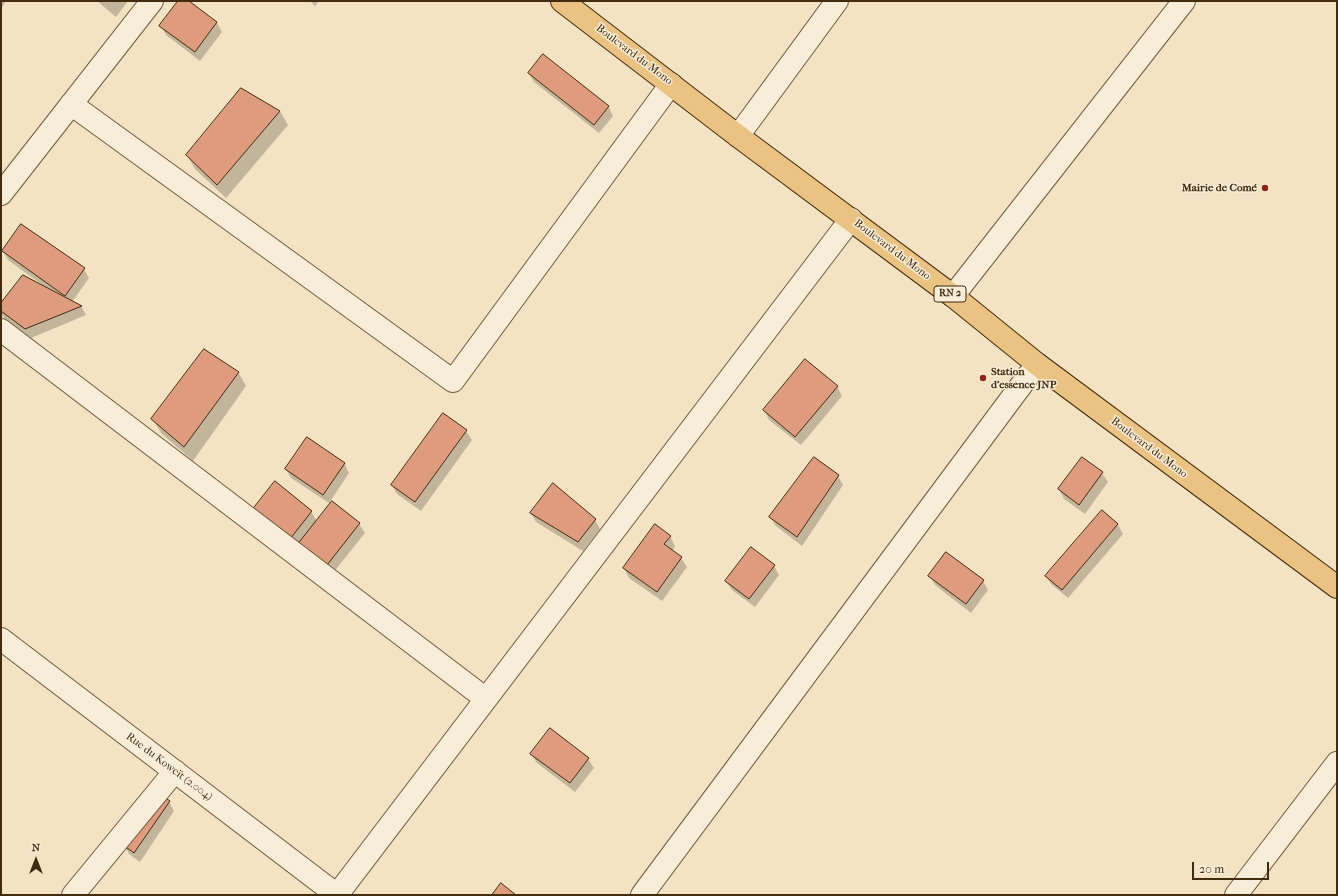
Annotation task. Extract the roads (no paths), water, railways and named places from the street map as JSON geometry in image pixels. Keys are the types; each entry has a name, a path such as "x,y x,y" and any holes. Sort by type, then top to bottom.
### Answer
{"main road":[{"name":"Boulevard du Mono","path":"562,1 738,136 953,296 1037,364 1337,587"}],"street":[{"path":"1,194 152,1"},
{"path":"738,136 838,1"},
{"path":"953,296 1184,1"},
{"path":"71,104 453,380 671,84"},
{"path":"337,895 850,218"},
{"path":"1,330 486,699"},
{"path":"642,895 1037,364"},
{"name":"Rue du Koweït (2.004)","path":"1,639 337,895"},
{"path":"1236,895 1337,763"},
{"path":"73,895 175,772"}],"place":[{"name":"Mairie de Comé","path":"1265,188"},
{"name":"Station d'essence JNP","path":"983,378"}]}
